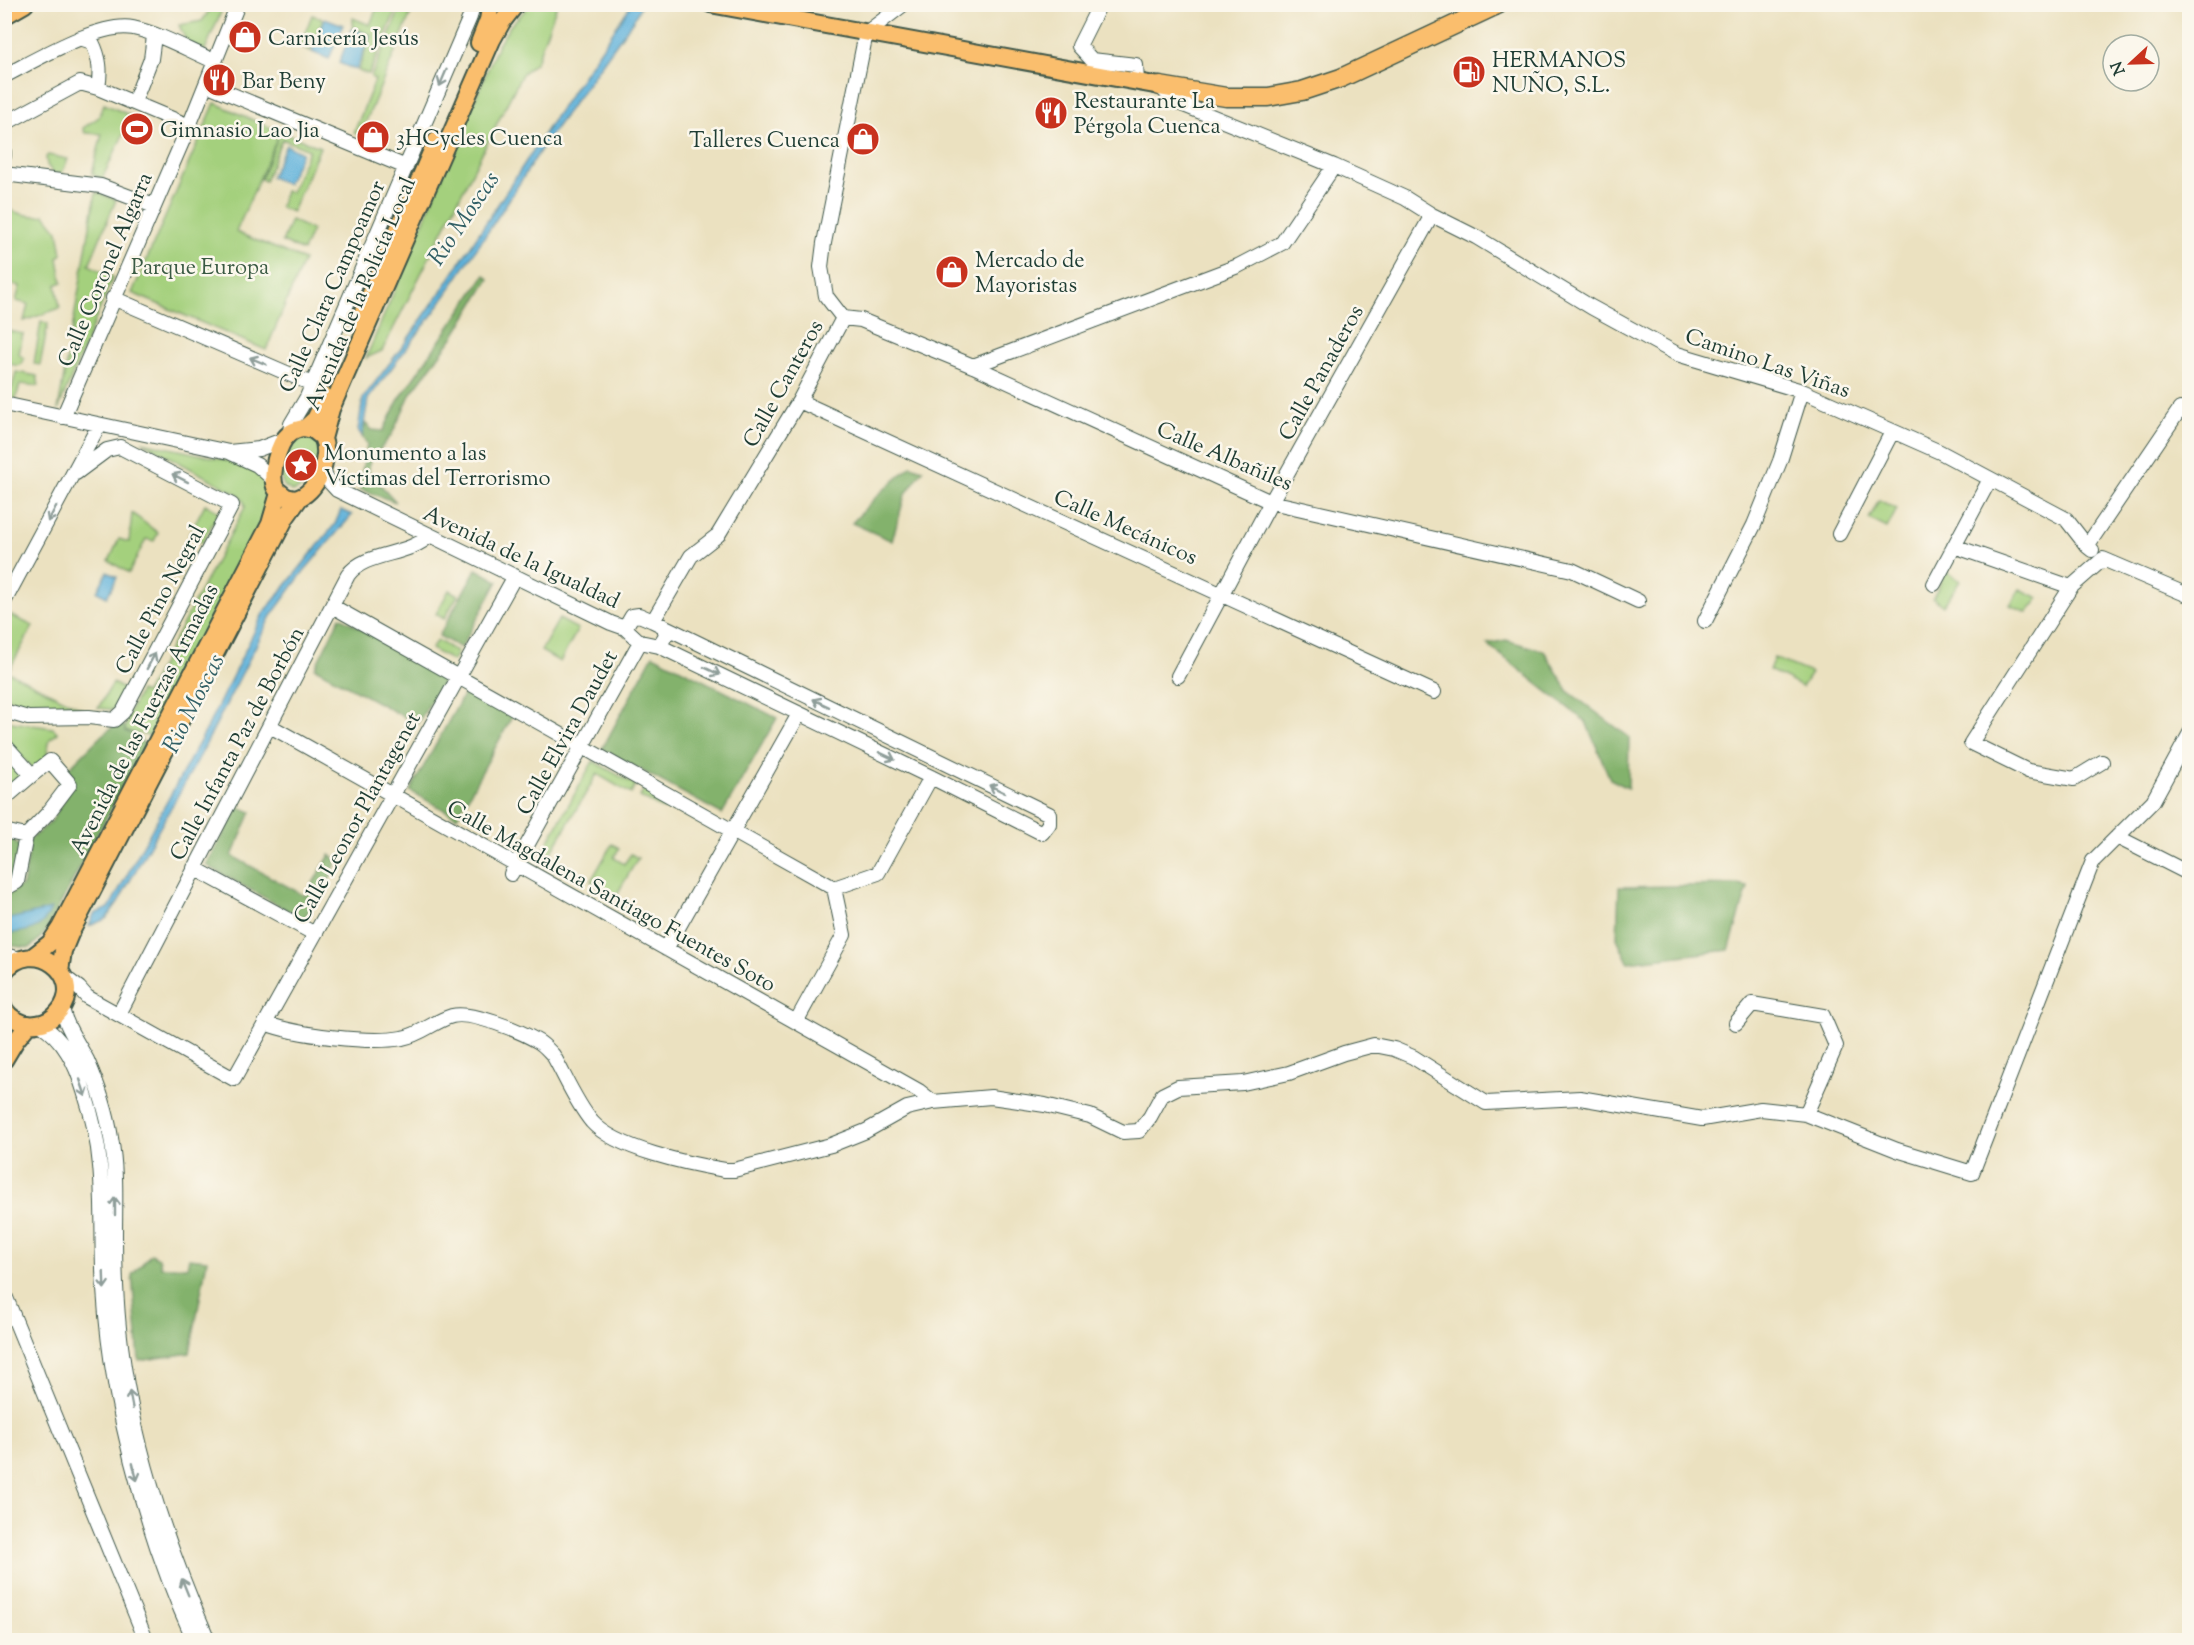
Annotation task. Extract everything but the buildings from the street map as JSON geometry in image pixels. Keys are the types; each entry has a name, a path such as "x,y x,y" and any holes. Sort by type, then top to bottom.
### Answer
{"highway":[{"path":"1160,86 1226,97 1268,97 1302,91 1341,78 1499,4"}],"main road":[{"path":"4,16 25,4"},
{"name":"Avenida de la Policía Local","path":"293,433 315,419 324,402 489,20 491,4"},
{"name":"Avenida de la Policía Local","path":"323,439 331,409 492,39 516,4"},
{"path":"710,4 1160,86"},
{"path":"293,433 320,435 323,439 326,452 316,480 303,496 291,499 276,486 276,460 293,433"},
{"name":"Avenida de las Fuerzas Armadas","path":"4,972 19,957 50,943 60,928 270,524 276,486"},
{"name":"Avenida de las Fuerzas Armadas","path":"63,1005 66,991 62,973 63,951 70,934 281,528 303,496"},
{"path":"19,957 47,960 62,973"},
{"path":"4,1060 16,1040 34,1024 51,1019 63,1005"},
{"path":"4,1009 16,1020 34,1024"},
{"path":"4,1019 4,1024"}],"street":[{"name":"Calle Coronel Algarra","path":"63,417 189,126 238,4"},
{"name":"Calle Clara Campoamor","path":"293,433 291,424 312,384 406,167 473,4"},
{"path":"866,33 904,4"},
{"path":"1097,5 1079,46 1092,60 1136,65 1137,82"},
{"path":"4,76 80,38 105,30 131,27 214,61"},
{"name":"Calle Canteros","path":"659,646 666,635 658,624 691,556 718,535 799,401 843,318 826,296 821,267 866,33"},
{"path":"134,102 152,59 154,36"},
{"path":"80,38 92,42 97,52 101,72 98,88"},
{"path":"452,57 470,43 481,39"},
{"path":"4,124 80,83 134,102 189,126"},
{"path":"206,84 406,167"},
{"name":"Camino Las Viñas","path":"1160,86 1174,101 1334,166 1405,198 1432,215 1476,237 1591,307 1677,354 1802,391 1940,452 2066,519 2087,546 2103,559 2190,596"},
{"path":"973,366 1238,266 1282,243 1334,166"},
{"path":"4,174 101,186 154,206"},
{"name":"Calle Panaderos","path":"1178,676 1271,502 1432,215"},
{"path":"113,298 312,384"},
{"name":"Calle Albañiles","path":"843,318 861,320 973,366 1271,502 1572,570 1638,601"},
{"path":"1705,621 1754,525 1780,461 1802,391"},
{"name":"Calle Mecánicos","path":"799,401 1434,692"},
{"path":"4,404 229,452 257,465 276,486"},
{"path":"2087,546 2180,409 2190,415"},
{"path":"4,602 99,425"},
{"path":"72,476 107,450 120,447 126,431"},
{"path":"1839,534 1892,432"},
{"path":"229,452 259,449 293,433"},
{"name":"Calle Pino Negral","path":"4,711 28,718 89,717 114,720 123,712 232,505 120,447"},
{"path":"322,465 326,478 337,490"},
{"path":"1934,584 1990,479"},
{"path":"303,496 323,489 337,490"},
{"name":"Avenida de la Igualdad","path":"337,490 626,628 640,642"},
{"name":"Calle Infanta Paz de Borbón","path":"119,1014 348,575 354,568 419,545 430,535"},
{"path":"1954,546 2071,587"},
{"path":"2102,762 2074,779 2028,771 1971,743 2071,587 2103,559"},
{"name":"Calle Leonor Plantagenet","path":"119,1014 234,1079 515,576"},
{"path":"332,606 834,888 878,873 931,777"},
{"path":"626,628 632,616 639,615 1049,814 1048,824 1042,833 659,646 640,642"},
{"name":"Calle Elvira Daudet","path":"514,870 640,642"},
{"path":"666,949 799,714"},
{"name":"Calle Magdalena Santiago Fuentes Soto","path":"270,726 392,795 514,870 666,949 919,1091 933,1102"},
{"path":"266,1023 284,1030 388,1040 414,1035 449,1017 460,1014 471,1016 524,1035 553,1054 590,1120 606,1136 664,1156 725,1170 734,1170 831,1144 866,1131 907,1108 933,1102 992,1097 1045,1105 1090,1116 1123,1132 1139,1131 1150,1118 1162,1095 1178,1087 1243,1083 1289,1073 1374,1045 1394,1049 1413,1057 1486,1103 1580,1098 1702,1119 1761,1109 1806,1114 1897,1150 1972,1173 2092,861 2153,801 2190,733"},
{"path":"4,744 32,776"},
{"path":"4,799 50,761 70,784 26,837 17,882 4,889"},
{"path":"4,831 26,837"},
{"path":"2117,837 2190,874"},
{"path":"194,868 315,934"},
{"path":"796,1022 844,934 834,888"},
{"path":"62,973 87,997 119,1014"},
{"path":"87,997 75,998 63,1005 66,1022 95,1081 111,1137 114,1163 115,1257 124,1364 137,1429 166,1534 208,1641"},
{"path":"1736,1023 1752,1004 1823,1016 1836,1046 1806,1114"},
{"path":"34,1024 57,1036 67,1050 82,1085 93,1120 100,1164 104,1289 110,1357 124,1432 146,1509 194,1641"},
{"path":"4,1293 146,1641"}],"green space":[{"path":"213,5 224,5 205,50 187,43 179,25 202,21"},
{"path":"530,5 557,5 536,62 522,74 382,351 366,358 498,45 510,26"},
{"path":"414,6 360,136 354,133 375,80 371,77 401,7"},
{"path":"397,8 369,74 358,71 371,35 353,27 353,18 370,25 376,10"},
{"path":"312,15 323,19 310,51 300,46"},
{"name":"Parque Europa","path":"215,103 280,132 236,232 304,260 266,350 132,293"},
{"path":"104,104 132,116 102,179 92,174 102,134 85,133 83,128 99,117"},
{"path":"280,132 320,147 292,212 280,207 285,191 291,192 309,150 282,139 265,181 261,179"},
{"path":"48,155 68,159 62,173 53,173 47,165"},
{"path":"96,192 116,200 89,265 113,277 58,410"},
{"path":"5,208 29,215 45,215 58,231 62,254 58,258 62,282 56,285 60,308 24,321 28,304 16,301 20,286 6,283 5,289"},
{"path":"291,220 312,230 303,251 282,242"},
{"path":"485,275 489,279 454,336 411,393 392,434 369,463 369,472 396,502 359,489 367,444 362,437 365,423 372,430 383,431 398,401"},
{"path":"41,321 48,324 40,365 34,364"},
{"path":"5,330 23,334 19,354 24,359 22,364 17,366 6,362"},
{"path":"16,372 37,376 39,386 20,384 16,399 5,397 5,387 12,388"},
{"path":"303,436 308,436 322,448 310,484 293,492 284,486 283,466 293,446"},
{"path":"142,442 244,464 256,471 263,479 268,495 264,514 254,535 150,736 125,731 127,717 140,691 146,693 245,507 239,495"},
{"path":"911,466 923,470 905,495 892,541 852,523 878,495"},
{"path":"1879,500 1897,509 1887,528 1869,519"},
{"path":"205,504 219,512 202,543 189,535"},
{"path":"132,513 158,533 154,541 146,539 129,573 109,561 119,539 129,542"},
{"path":"476,569 498,581 461,648 439,636"},
{"path":"1946,571 1960,581 1943,606 1933,598"},
{"path":"2020,589 2039,598 2027,613 2010,605"},
{"path":"449,590 458,595 444,619 436,614"},
{"path":"6,613 33,626 8,672 83,709 31,708 5,697 4,616"},
{"path":"340,617 447,676 417,724 315,668"},
{"path":"559,619 578,629 560,662 541,651"},
{"path":"437,640 457,652 453,661 431,649"},
{"path":"1506,640 1544,651 1569,692 1629,737 1628,788 1610,779 1586,722 1487,644"},
{"path":"653,655 777,718 722,814 602,749"},
{"path":"1774,658 1811,673 1802,687 1769,670"},
{"path":"113,683 125,690 113,710 98,708"},
{"path":"466,690 513,715 457,817 410,791"},
{"path":"4,721 53,728 58,733 50,739 47,752 50,757 35,770 5,742"},
{"path":"114,726 125,726 125,731 137,736 145,745 45,933 30,948 5,945 5,896 23,885 29,840 51,822 67,795 66,771"},
{"path":"4,744 32,775 4,798"},
{"path":"593,761 636,785 631,794 597,774 549,856 542,853"},
{"path":"644,789 668,802 664,810 640,797"},
{"path":"239,807 251,812 232,856 305,896 330,855 337,860 326,888 303,919 206,865"},
{"path":"4,832 10,835 21,849 12,881 4,885"},
{"path":"612,844 619,848 614,858 624,864 631,854 638,858 616,896 591,881"},
{"path":"1737,885 1748,887 1729,950 1628,962 1617,938 1619,887"},
{"path":"151,1254 159,1258 161,1267 187,1267 189,1258 207,1260 190,1353 139,1361 132,1275"}],"water":[{"path":"631,5 641,5 634,19 545,143 435,311 368,399 362,436 358,430 363,398 442,290"},
{"path":"325,18 343,25 329,59 312,52"},
{"path":"352,29 370,36 356,70 339,63"},
{"path":"286,145 302,153 287,184 271,177"},
{"path":"341,510 352,515 304,571 271,616 200,756 118,902 106,919 89,926 94,914 109,908 207,728 263,614 335,524"},
{"path":"107,572 117,577 107,597 97,592"},
{"path":"51,909 39,926 26,931 5,934 5,920"}],"place":[{"name":"Carnicería Jesús","path":"245,37"},
{"name":"HERMANOS NUÑO, S.L.","path":"1469,72"},
{"name":"Bar Beny","path":"219,80"},
{"name":"Restaurante La Pérgola Cuenca","path":"1051,113"},
{"name":"Gimnasio Lao Jia","path":"137,129"},
{"name":"3HCycles Cuenca","path":"373,137"},
{"name":"Talleres Cuenca","path":"863,139"},
{"name":"Mercado de Mayoristas","path":"952,272"},
{"name":"Monumento a las Víctimas del Terrorismo","path":"301,465"}],"water label":[{"name":"Rio Moscas","path":"463,218"},
{"name":"Rio Moscas","path":"193,703"}]}
